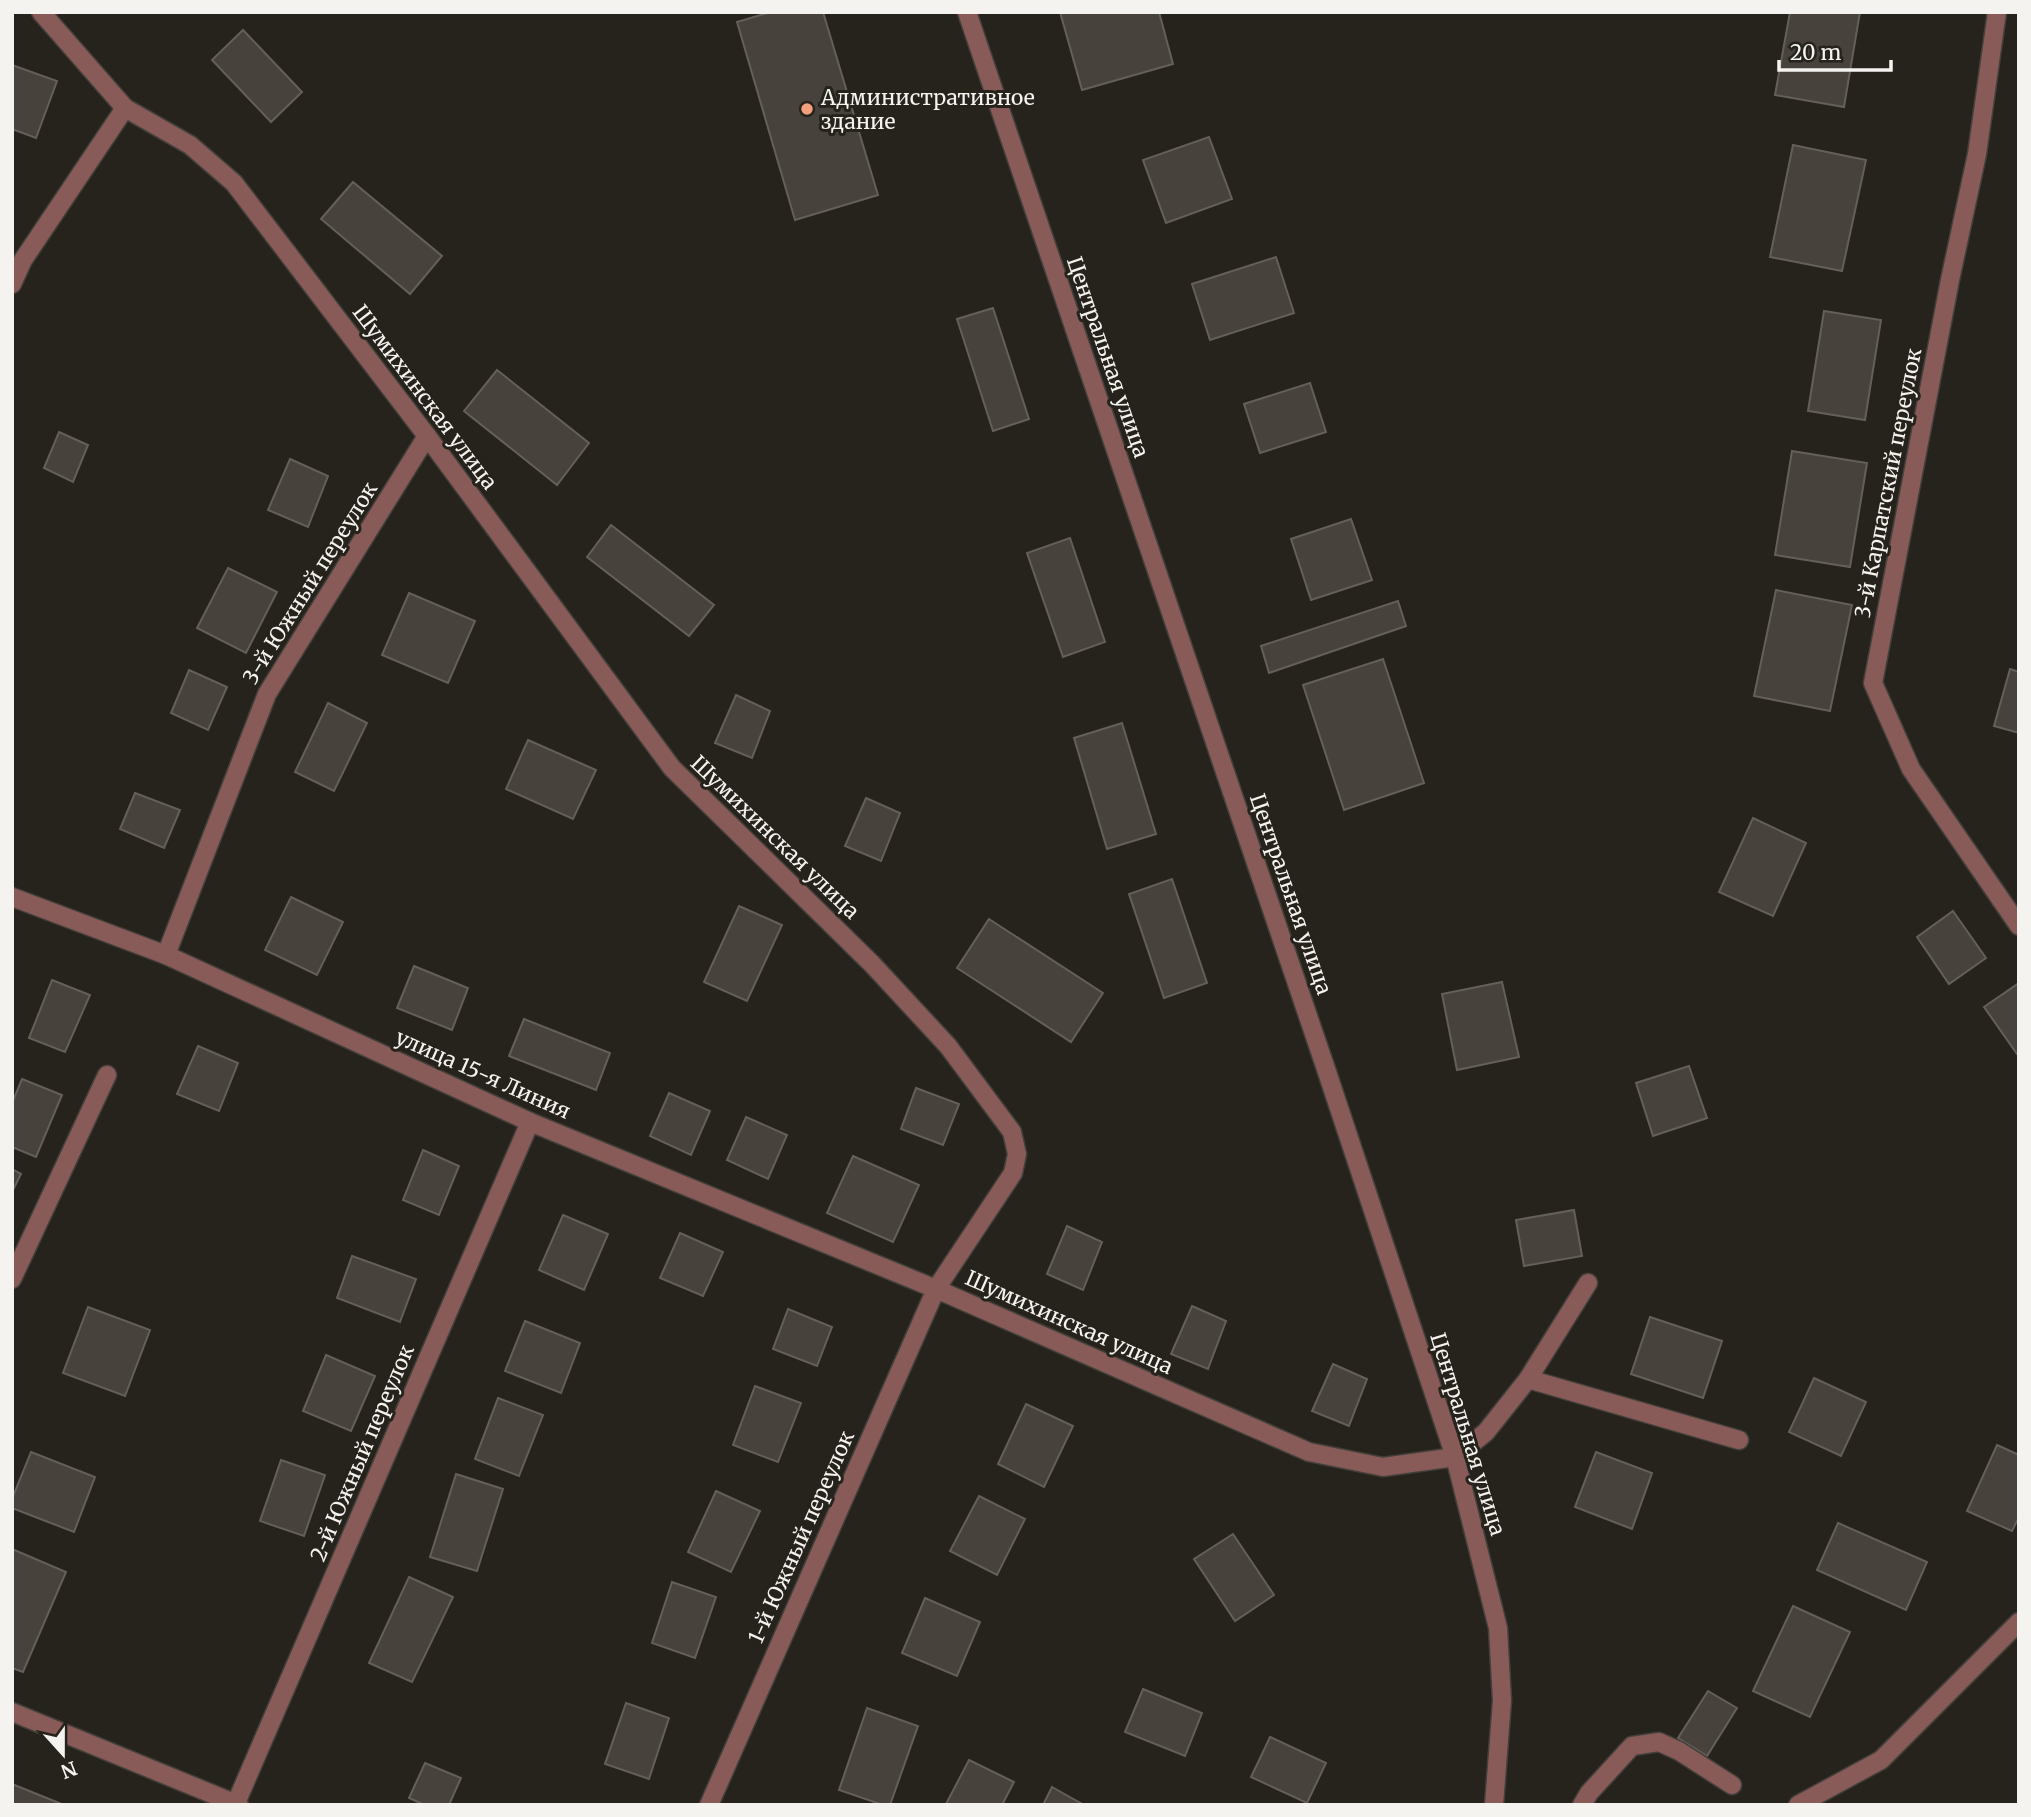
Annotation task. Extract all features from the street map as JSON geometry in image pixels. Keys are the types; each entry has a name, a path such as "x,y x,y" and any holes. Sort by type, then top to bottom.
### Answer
{"street":[{"name":"Шумихинская улица","path":"41,12 125,108 190,145 233,183 428,436 672,768 872,964 948,1046 1012,1132 1017,1154 1013,1173 936,1289 1309,1452 1383,1467 1455,1457"},
{"name":"Центральная улица","path":"967,12 1455,1457 1498,1628 1502,1701 1494,1805"},
{"name":"3-й Карпатский переулок","path":"1997,12 1977,154 1950,280 1873,683 1911,769 2019,926"},
{"path":"12,284 23,260 125,108"},
{"name":"3-й Южный переулок","path":"166,955 267,694 428,436"},
{"name":"улица 15-я Линия","path":"12,897 166,955 530,1122 936,1289"},
{"path":"12,1279 107,1075"},
{"name":"2-й Южный переулок","path":"237,1804 530,1122"},
{"path":"1455,1457 1486,1432 1528,1379 1588,1283"},
{"name":"1-й Южный переулок","path":"709,1805 758,1688 936,1289"},
{"path":"1528,1379 1739,1440"},
{"path":"1798,1805 1881,1760 2019,1622"},
{"path":"12,1712 237,1804"},
{"path":"1582,1805 1588,1793 1632,1746 1659,1742 1679,1751 1732,1785"}],"building":[{"name":"Административное здание","path":"771,12 823,12 878,195 795,220 737,22"},
{"path":"1060,12 1159,12 1173,64 1082,90"},
{"path":"1790,12 1860,12 1844,107 1775,95"},
{"path":"243,30 302,92 271,122 212,60"},
{"path":"12,65 57,81 36,138 12,129"},
{"path":"1209,137 1232,199 1166,223 1143,160"},
{"path":"1793,145 1866,160 1842,271 1770,257"},
{"path":"353,182 442,256 410,294 321,219"},
{"path":"1276,257 1294,313 1210,340 1192,284"},
{"path":"993,308 1029,419 993,431 957,319"},
{"path":"1824,311 1881,320 1865,420 1808,411"},
{"path":"497,370 589,443 557,485 464,411"},
{"path":"1310,383 1326,432 1260,453 1244,404"},
{"path":"59,432 88,445 73,482 44,468"},
{"path":"1792,451 1867,463 1850,567 1775,555"},
{"path":"290,459 328,476 308,527 268,510"},
{"path":"1351,519 1372,580 1311,600 1291,539"},
{"path":"611,525 714,605 689,636 587,557"},
{"path":"1070,538 1105,642 1063,657 1027,553"},
{"path":"228,568 277,592 246,653 197,628"},
{"path":"1776,590 1852,605 1830,711 1754,696"},
{"path":"409,593 475,621 448,683 382,655"},
{"path":"1398,601 1406,626 1269,673 1261,646"},
{"path":"1383,659 1424,783 1344,810 1303,685"},
{"path":"2010,669 2019,672 2019,733 1994,726"},
{"path":"189,670 227,687 208,730 171,713"},
{"path":"736,695 770,711 752,758 715,743"},
{"path":"328,703 367,723 334,791 295,772"},
{"path":"1122,723 1156,834 1107,849 1074,738"},
{"path":"528,740 596,770 573,819 506,789"},
{"path":"135,793 180,810 164,848 120,829"},
{"path":"866,798 900,813 881,861 845,846"},
{"path":"1753,818 1806,843 1773,916 1719,892"},
{"path":"1172,879 1207,983 1164,998 1129,894"},
{"path":"291,897 343,922 317,975 265,950"},
{"path":"739,906 782,925 747,1001 704,982"},
{"path":"1953,911 1986,958 1949,984 1917,937"},
{"path":"989,919 1103,993 1071,1042 957,968"},
{"path":"414,966 468,988 452,1030 397,1008"},
{"path":"52,980 90,995 65,1052 29,1038"},
{"path":"1502,982 1519,1057 1457,1070 1442,994"},
{"path":"2019,983 2019,1053 2017,1054 1984,1007"},
{"path":"524,1019 610,1053 596,1090 509,1056"},
{"path":"198,1046 238,1063 219,1111 177,1094"},
{"path":"1689,1066 1707,1118 1653,1136 1636,1083"},
{"path":"22,1079 62,1095 36,1157 12,1147 12,1103"},
{"path":"916,1088 959,1104 943,1145 901,1129"},
{"path":"669,1093 710,1111 691,1155 650,1136"},
{"path":"746,1117 787,1135 768,1179 727,1160"},
{"path":"423,1150 459,1166 439,1215 403,1200"},
{"path":"853,1156 919,1185 893,1242 827,1213"},
{"path":"12,1169 21,1174 12,1192"},
{"path":"1574,1210 1582,1256 1524,1266 1516,1220"},
{"path":"563,1215 608,1234 584,1290 539,1270"},
{"path":"1067,1226 1102,1242 1083,1290 1047,1274"},
{"path":"680,1233 723,1252 703,1296 660,1278"},
{"path":"352,1256 416,1279 400,1322 337,1298"},
{"path":"1192,1306 1226,1321 1208,1369 1171,1354"},
{"path":"88,1307 150,1330 125,1396 63,1373"},
{"path":"788,1309 832,1327 817,1366 773,1349"},
{"path":"1650,1317 1722,1341 1703,1398 1631,1374"},
{"path":"525,1321 580,1343 561,1393 505,1371"},
{"path":"326,1355 375,1376 351,1431 303,1411"},
{"path":"1333,1364 1367,1379 1349,1426 1312,1411"},
{"path":"1814,1378 1866,1402 1841,1456 1789,1432"},
{"path":"755,1386 801,1403 778,1462 733,1445"},
{"path":"498,1398 543,1415 519,1476 475,1459"},
{"path":"1026,1404 1073,1426 1044,1487 998,1464"},
{"path":"1997,1445 2019,1455 2019,1517 2012,1531 1967,1511"},
{"path":"31,1452 95,1477 74,1532 12,1508 12,1499"},
{"path":"1596,1452 1652,1473 1632,1529 1575,1507"},
{"path":"281,1460 325,1475 304,1536 260,1521"},
{"path":"456,1474 503,1489 477,1571 430,1557"},
{"path":"716,1491 760,1511 731,1572 688,1552"},
{"path":"979,1496 1025,1519 997,1575 950,1551"},
{"path":"1838,1523 1927,1562 1906,1610 1817,1570"},
{"path":"1233,1534 1274,1595 1235,1621 1194,1559"},
{"path":"12,1549 66,1572 23,1672 12,1668"},
{"path":"409,1577 453,1597 412,1682 369,1663"},
{"path":"672,1582 716,1597 695,1658 652,1643"},
{"path":"925,1598 980,1622 957,1676 902,1653"},
{"path":"1793,1606 1850,1632 1810,1717 1753,1691"},
{"path":"1143,1689 1202,1713 1185,1756 1125,1732"},
{"path":"1708,1691 1737,1708 1707,1756 1678,1738"},
{"path":"626,1703 669,1718 649,1779 605,1764"},
{"path":"867,1708 918,1726 890,1805 839,1790"},
{"path":"1270,1737 1326,1763 1307,1803 1251,1777"},
{"path":"969,1760 1014,1782 1002,1805 946,1804"},
{"path":"425,1763 461,1778 449,1805 425,1805 409,1798"},
{"path":"12,1784 64,1805 12,1805"},
{"path":"1052,1787 1084,1805 1043,1805"}],"place":[{"name":"Административное здание","path":"807,109"}]}
